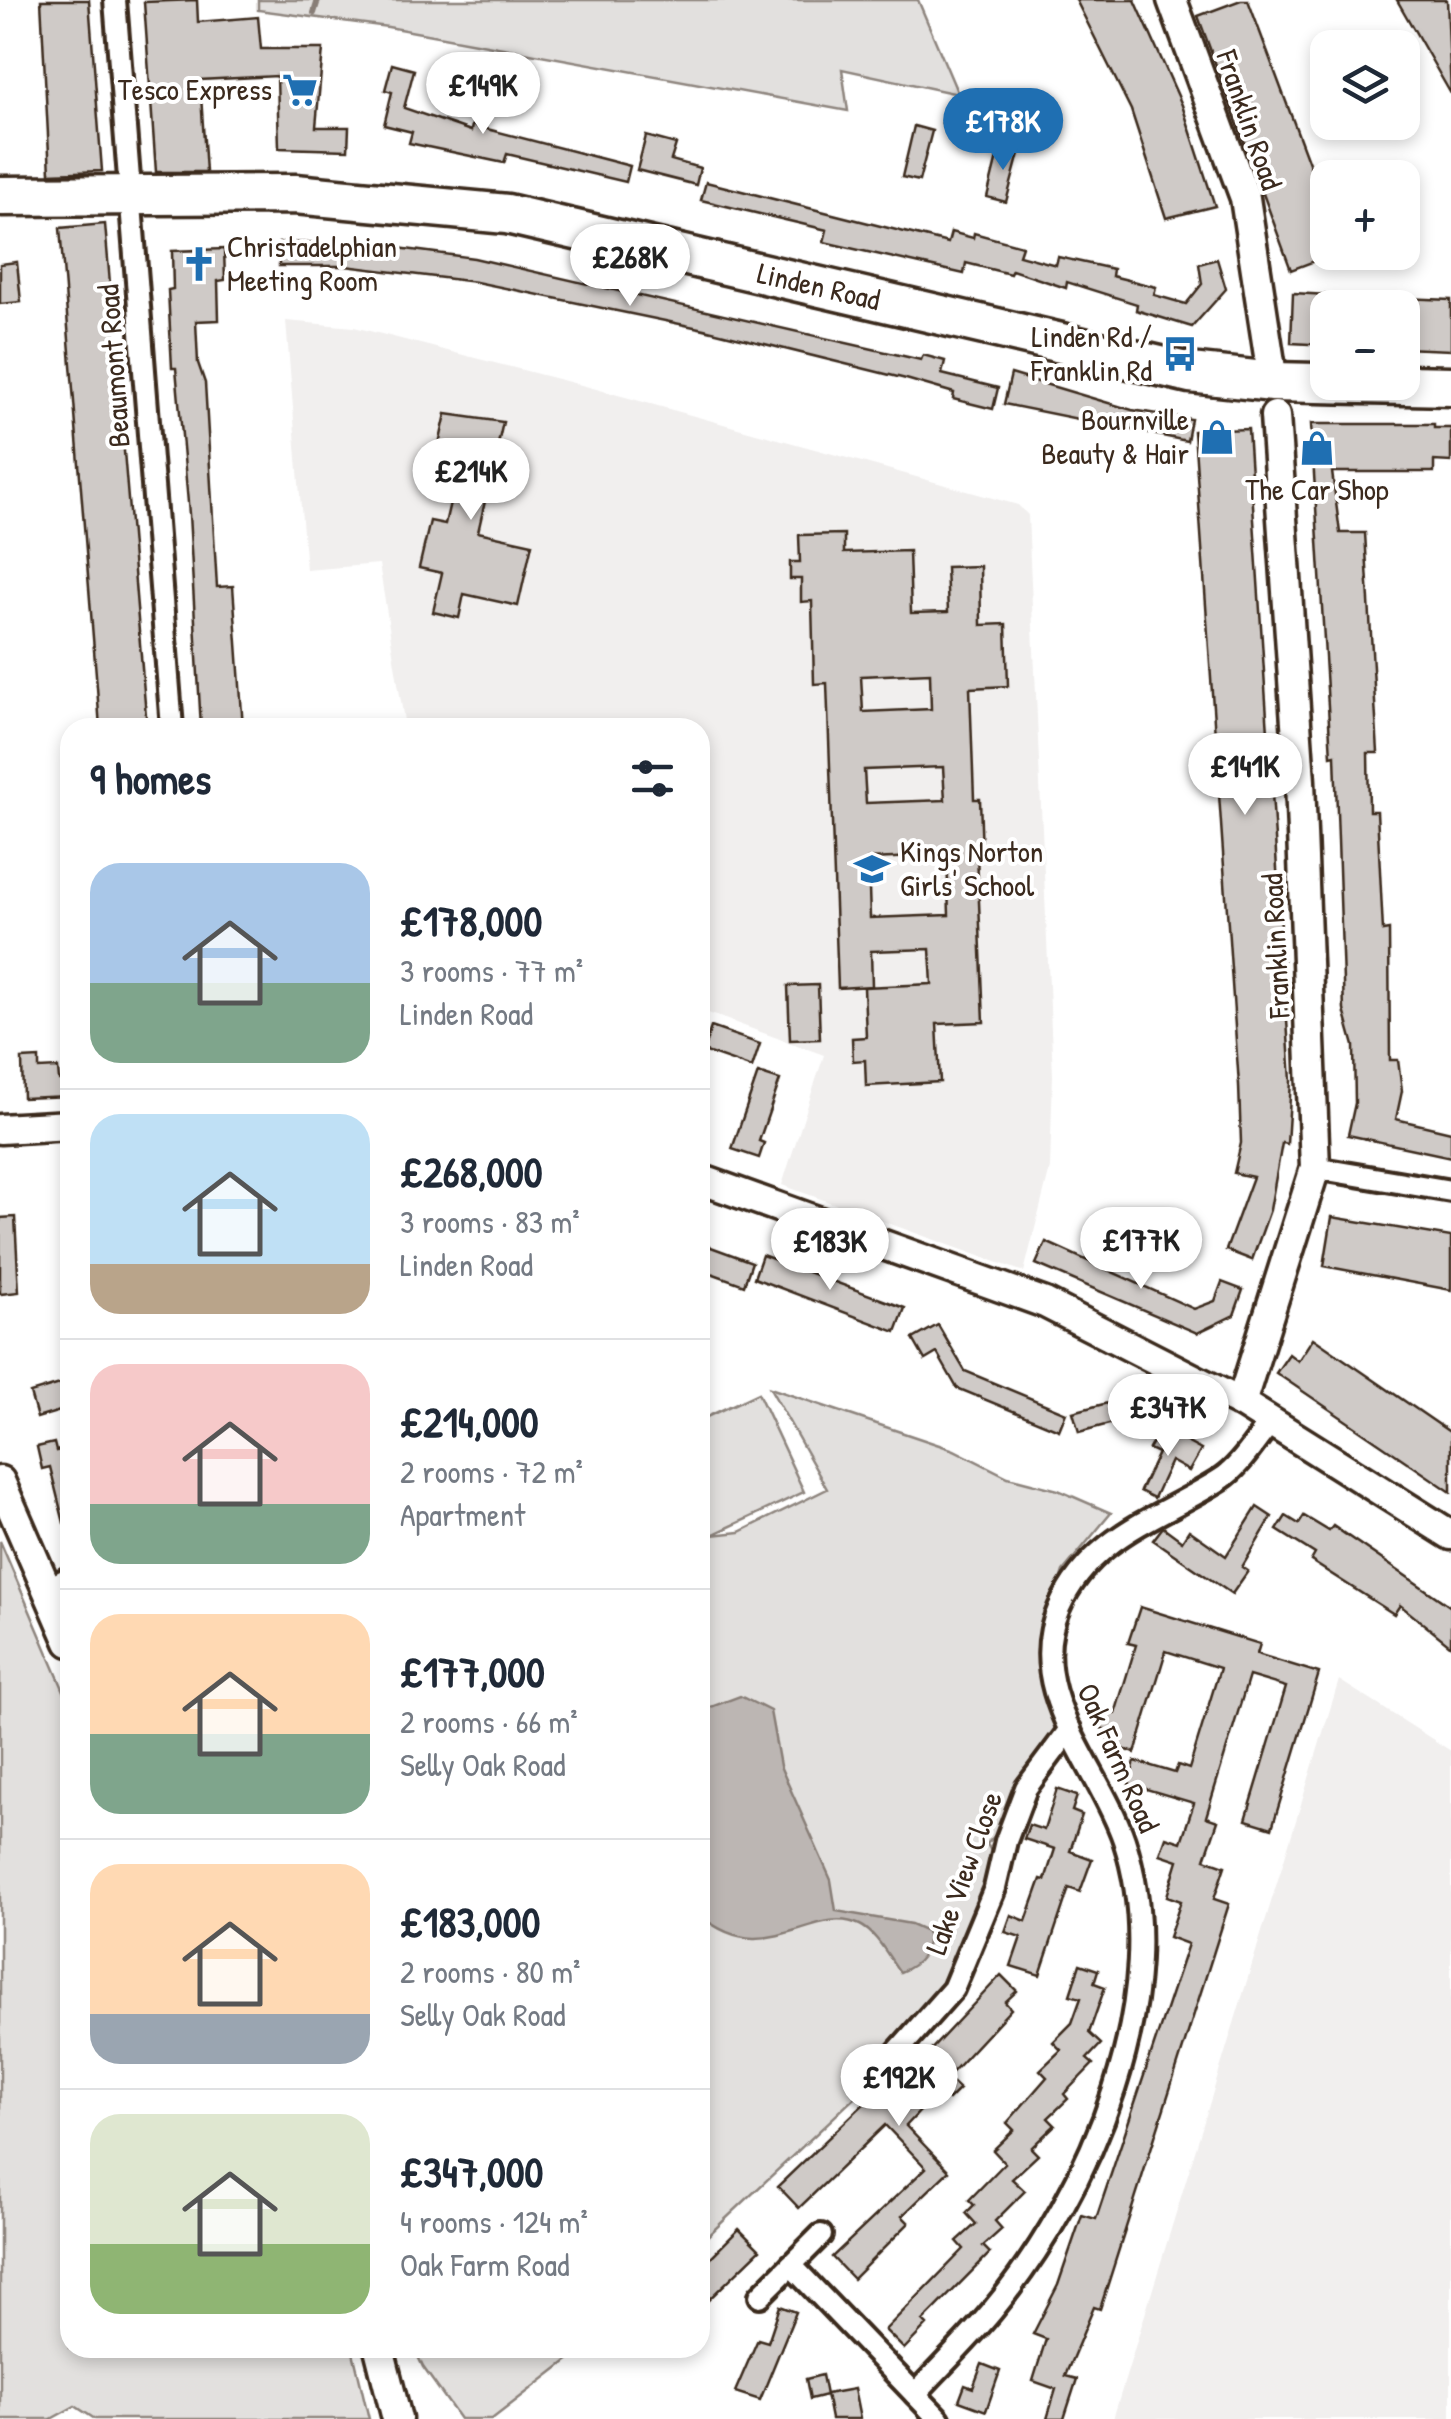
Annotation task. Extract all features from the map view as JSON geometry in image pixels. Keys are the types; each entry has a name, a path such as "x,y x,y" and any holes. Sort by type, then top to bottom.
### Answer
{"highway":[{"name":"Linden Road","path":"0,196 351,196 507,214 1173,370 1274,399 1451,386"}],"street":[{"name":"Beaumont Road","path":"115,0 171,718"},
{"name":"Franklin Road","path":"1172,0 1245,198 1274,399 1300,781 1315,1168 1241,1403"},
{"path":"0,1129 60,1126"},
{"path":"1315,1168 1451,1191"},
{"path":"710,1182 1005,1286 1241,1403 1451,1534"},
{"name":"Oak Farm Road","path":"915,2394 993,2310 1046,2234 1098,2129 1134,2027 1139,1920 1134,1878 1111,1809 1058,1706 1051,1677 1052,1631 1070,1587 1110,1540 1224,1477 1271,1422"},
{"path":"0,1481 58,1584"},
{"name":"Lake View Close","path":"873,2079 953,1989 995,1888 1006,1841 1026,1788 1070,1729"},
{"path":"760,2296 821,2235"},
{"path":"791,2264 938,2419"},
{"path":"381,2358 396,2419"}],"shaded area":[{"path":"258,0 918,0 958,94 842,69 848,111 388,27 258,10"},
{"name":"Kings Norton Girls' School","path":"286,321 354,327 1018,505 1028,515 1053,1075 1050,1168 1024,1272 782,1185 824,1055 710,1014 710,718 404,718 379,564 306,570"},
{"path":"770,1388 954,1450 1008,1477 1058,1490 1111,1513 1063,1571 1043,1635 1056,1735 1027,1769 1001,1829 987,1844 995,1858 948,1980 867,2086 710,2234 710,1415 758,1393 804,1492 712,1535 740,1532 827,1489"},
{"path":"0,1541 60,1682 60,2358 354,2358 369,2419 95,2419 75,2406 51,2419 0,2419"},
{"path":"1339,1680 1451,1751 1451,2419 1113,2419"},
{"path":"740,1696 770,1711 780,1766 831,1880 836,1911 911,1924 927,1931 924,1952 913,1966 900,1972 872,1934 860,1925 842,1920 767,1937 746,1937 724,1931 710,1922 710,1707"},
{"path":"419,2358 571,2358 492,2419 460,2419"}],"building":[{"path":"41,0 89,0 102,171 50,173"},
{"path":"197,0 198,22 258,17 261,49 323,49 316,127 349,127 348,150 279,148 277,76 200,80 206,172 156,172 144,2"},
{"path":"1076,0 1135,0 1182,105 1215,206 1166,218 1131,110"},
{"path":"1248,0 1310,166 1310,263 1291,270 1198,16"},
{"path":"1397,0 1447,0 1451,94 1420,40 1420,30 1414,30"},
{"path":"392,64 414,70 404,108 471,131 472,125 630,166 626,182 507,154 504,163 409,143 412,132 384,125 392,92 385,90"},
{"path":"946,105 999,120 994,137 942,123"},
{"path":"914,126 932,131 919,181 902,177"},
{"path":"646,136 676,144 671,160 700,168 696,185 637,170"},
{"path":"1000,145 1020,150 1006,202 987,197"},
{"path":"706,182 948,243 951,232 973,238 974,233 1022,246 1019,255 1056,265 1058,257 1113,269 1112,276 1156,287 1154,295 1186,304 1202,284 1199,264 1217,259 1226,289 1192,327 1136,310 1137,304 1067,282 1066,288 1012,270 1010,274 966,263 964,274 824,242 827,230 701,200"},
{"path":"105,224 146,718 99,718 60,228"},
{"path":"352,242 474,258 921,360 923,355 945,361 942,374 998,388 993,409 953,399 954,393 906,379 704,329 476,282 345,266 279,266 279,243"},
{"path":"224,249 225,280 218,281 219,320 196,321 198,363 205,383 217,587 233,586 242,718 200,718 189,514 176,368 172,368 168,290 173,289 172,251"},
{"path":"17,262 21,302 0,304 0,264"},
{"path":"1293,293 1310,294 1310,344 1291,343"},
{"path":"1420,299 1451,300 1451,350 1420,349"},
{"path":"1011,374 1132,410 1191,419 1187,441 1004,404"},
{"path":"446,414 503,422 478,532 532,544 518,606 464,594 459,618 433,612 442,573 419,568 430,521 445,524 454,485 431,480"},
{"path":"1311,424 1434,424 1434,428 1451,428 1451,462 1434,461 1434,472 1332,472 1340,533 1365,533 1378,753 1368,753 1369,811 1377,811 1383,931 1389,930 1390,1060 1398,1060 1402,1091 1396,1119 1451,1132 1451,1157 1348,1135 1355,1103 1354,1046 1344,1010 1335,755 1331,756"},
{"path":"1248,429 1291,1081 1287,1144 1282,1143 1270,1210 1252,1260 1226,1250 1253,1177 1234,1173 1241,1143 1239,1085 1194,431"},
{"path":"844,534 844,553 909,551 911,613 948,612 946,567 980,566 981,625 1006,624 1008,686 970,688 974,799 980,799 982,854 977,854 984,1022 937,1024 940,1082 866,1086 865,1060 853,1061 852,1038 866,1037 864,987 932,984 930,949 871,951 872,986 838,988 827,683 814,684 812,601 801,602 801,579 790,579 790,562 800,562 799,535","holes":["930,673 931,709 863,712 861,676","943,767 945,800 866,803 864,770","947,856 949,915 870,918 868,859"]},
{"path":"818,985 820,1039 790,1040 788,986"},
{"path":"711,1027 760,1044 752,1068 710,1053"},
{"path":"39,1058 39,1069 58,1068 60,1096 23,1098 22,1059"},
{"path":"758,1073 780,1080 759,1141 764,1143 759,1158 732,1149"},
{"path":"15,1217 19,1292 0,1294 0,1218"},
{"path":"1332,1217 1451,1237 1451,1290 1324,1266"},
{"path":"1046,1242 1194,1309 1215,1301 1222,1282 1243,1290 1234,1315 1197,1333 1036,1264"},
{"path":"710,1247 752,1262 744,1285 710,1273"},
{"path":"762,1255 905,1308 896,1332 754,1278"},
{"path":"938,1325 965,1371 1066,1413 1059,1430 957,1388 937,1353 925,1360 913,1339"},
{"path":"1313,1338 1451,1433 1451,1492 1276,1373 1289,1354 1298,1361"},
{"path":"60,1384 60,1411 37,1418 30,1393"},
{"path":"1123,1399 1128,1419 1079,1432 1073,1412"},
{"path":"1161,1428 1201,1450 1189,1471 1171,1461 1154,1498 1140,1491 1158,1453 1149,1449"},
{"path":"54,1443 56,1451 60,1450 60,1507 50,1467 42,1469 37,1447"},
{"path":"1257,1507 1272,1517 1242,1567 1248,1571 1232,1594 1153,1540 1163,1527 1182,1541 1189,1530 1226,1556"},
{"path":"1286,1516 1299,1524 1304,1516 1329,1531 1333,1526 1451,1607 1451,1646 1400,1605 1394,1614 1311,1561 1315,1554 1277,1530"},
{"path":"1140,1607 1260,1644 1257,1654 1319,1673 1272,1828 1246,1820 1286,1687 1249,1676 1206,1817 1218,1821 1205,1859 1225,1866 1214,1899 1229,1904 1100,2309 1094,2307 1065,2376 1077,2379 1064,2419 1047,2419 1056,2389 1033,2381 1046,2339 1033,2334 1058,2285 1082,2215 1096,2219 1188,1944 1169,1937 1181,1901 1167,1896 1178,1860 1160,1854 1166,1837 1181,1842 1194,1803 1129,1784 1135,1761 1175,1773 1178,1765 1189,1769 1220,1668 1166,1651 1135,1753 1107,1744 1111,1731 1097,1727 1102,1710 1115,1714 1136,1645 1128,1643"},
{"path":"1057,1789 1077,1796 1072,1811 1082,1815 1070,1851 1092,1859 1080,1892 1069,1888 1040,1975 1011,1966 1021,1937 1005,1932 1011,1915 1026,1921 1041,1879 1045,1880 1055,1849 1024,1839 1029,1825 1044,1830"},
{"path":"1080,1964 1098,1970 1094,1983 1105,1987 1089,2033 1101,2044 1087,2059 1093,2064 1064,2094 1068,2099 1048,2118 1055,2125 1031,2148 1038,2155 1012,2179 1025,2191 995,2221 1002,2229 983,2246 990,2253 923,2321 927,2325 904,2349 885,2330 964,2249 957,2241 976,2224 966,2213 974,2205 969,2200 1005,2163 993,2150 1014,2130 1007,2123 1047,2077 1040,2070 1061,2050 1053,2042 1072,2023 1081,1998 1070,1995"},
{"path":"1001,1975 1017,1991 1005,2002 1011,2009 947,2078 959,2089 948,2100 939,2091 906,2126 949,2171 902,2216 909,2223 853,2279 832,2257 926,2168 885,2125 799,2208 778,2186 873,2095 881,2103"},
{"path":"739,2229 760,2250 710,2298 710,2258"},
{"path":"780,2306 796,2312 760,2400 735,2392 758,2339 768,2342"},
{"path":"982,2364 1000,2371 986,2411 959,2401 965,2385 973,2388"},
{"path":"822,2375 826,2395 810,2399 806,2379"},
{"path":"854,2389 860,2419 831,2419 826,2394"}],"waterway":[{"path":"314,13 318,0"}],"place":[{"name":"Tesco Express","path":"300,90"},
{"name":"Christadelphian Meeting Room","path":"199,264"},
{"name":"Linden Rd / Franklin Rd","path":"1180,354"},
{"name":"Bournville Beauty & Hair","path":"1217,437"},
{"name":"The Car Shop","path":"1317,448"},
{"name":"Kings Norton Girls' School","path":"872,869"}]}
